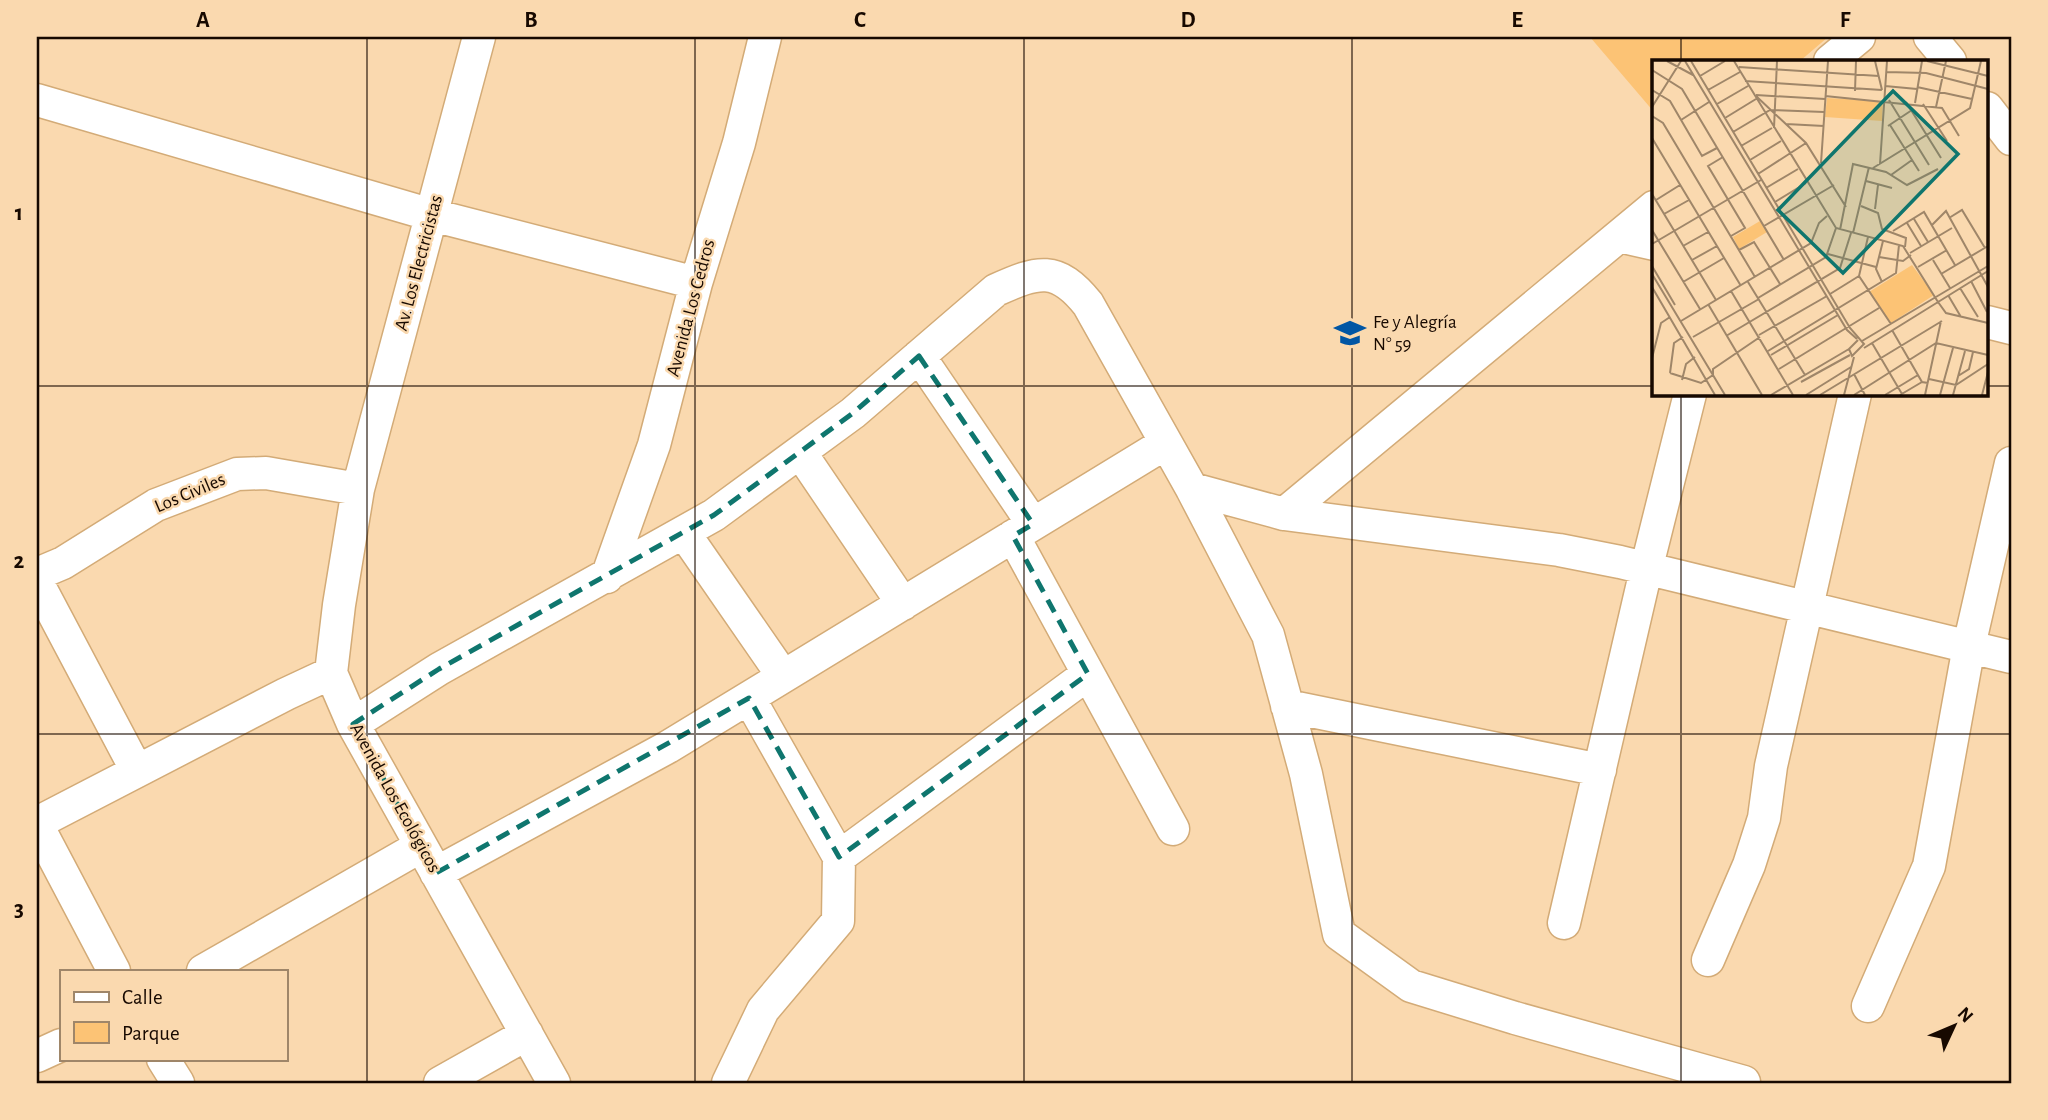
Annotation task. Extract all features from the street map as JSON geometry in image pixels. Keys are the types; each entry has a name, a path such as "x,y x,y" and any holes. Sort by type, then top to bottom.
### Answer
{"street":[{"name":"Av. Los Electricistas","path":"358,489 479,37"},
{"name":"Avenida Los Cedros","path":"607,577 654,445 696,283 739,143 765,37"},
{"path":"1831,60 1859,37"},
{"path":"37,100 432,215 696,283"},
{"path":"1988,109 2011,139"},
{"path":"1284,514 1652,209"},
{"path":"1619,236 1652,244"},
{"path":"354,724 439,668 607,577 714,515 853,413 996,290 1024,277 1048,274 1073,285 1088,304 1192,489 1268,635 1306,774 1339,934 1411,986 1528,1022 1744,1082"},
{"path":"1988,322 2011,328"},
{"path":"919,356 1023,530 1088,674 1174,829"},
{"path":"1564,923 1690,396"},
{"path":"1708,960 1749,865 1764,818 1771,766 1855,396"},
{"path":"205,970 428,859 668,747 1166,443"},
{"path":"800,452 903,604"},
{"path":"1868,1006 1929,866 1969,646 2011,463"},
{"name":"Los Civiles","path":"37,574 63,564 156,505 237,474 266,473 358,489"},
{"path":"113,970 37,824 285,694 331,673 358,489"},
{"path":"1192,489 1284,514 1559,550 1619,562 2011,657"},
{"path":"684,533 783,676"},
{"path":"37,582 137,771"},
{"name":"Avenida Los Ecológicos","path":"331,673 354,724 554,1083"},
{"path":"839,857 1088,674"},
{"path":"728,1083 763,1010 838,921 839,857 749,698"},
{"path":"1287,706 1600,770"},
{"path":"440,1083 527,1034"},
{"path":"37,1056 60,1045"},
{"path":"164,1060 178,1083"}],"highlighted area":[{"path":"919,356 1033,524 1013,536 1088,674 839,857 749,698 436,873 353,724 439,669 714,515 853,413"}],"green space":[{"path":"1590,37 1828,37 1801,60 1652,60 1652,110"}],"place":[{"name":"Fe y Alegría N° 59","path":"1350,333"}]}
